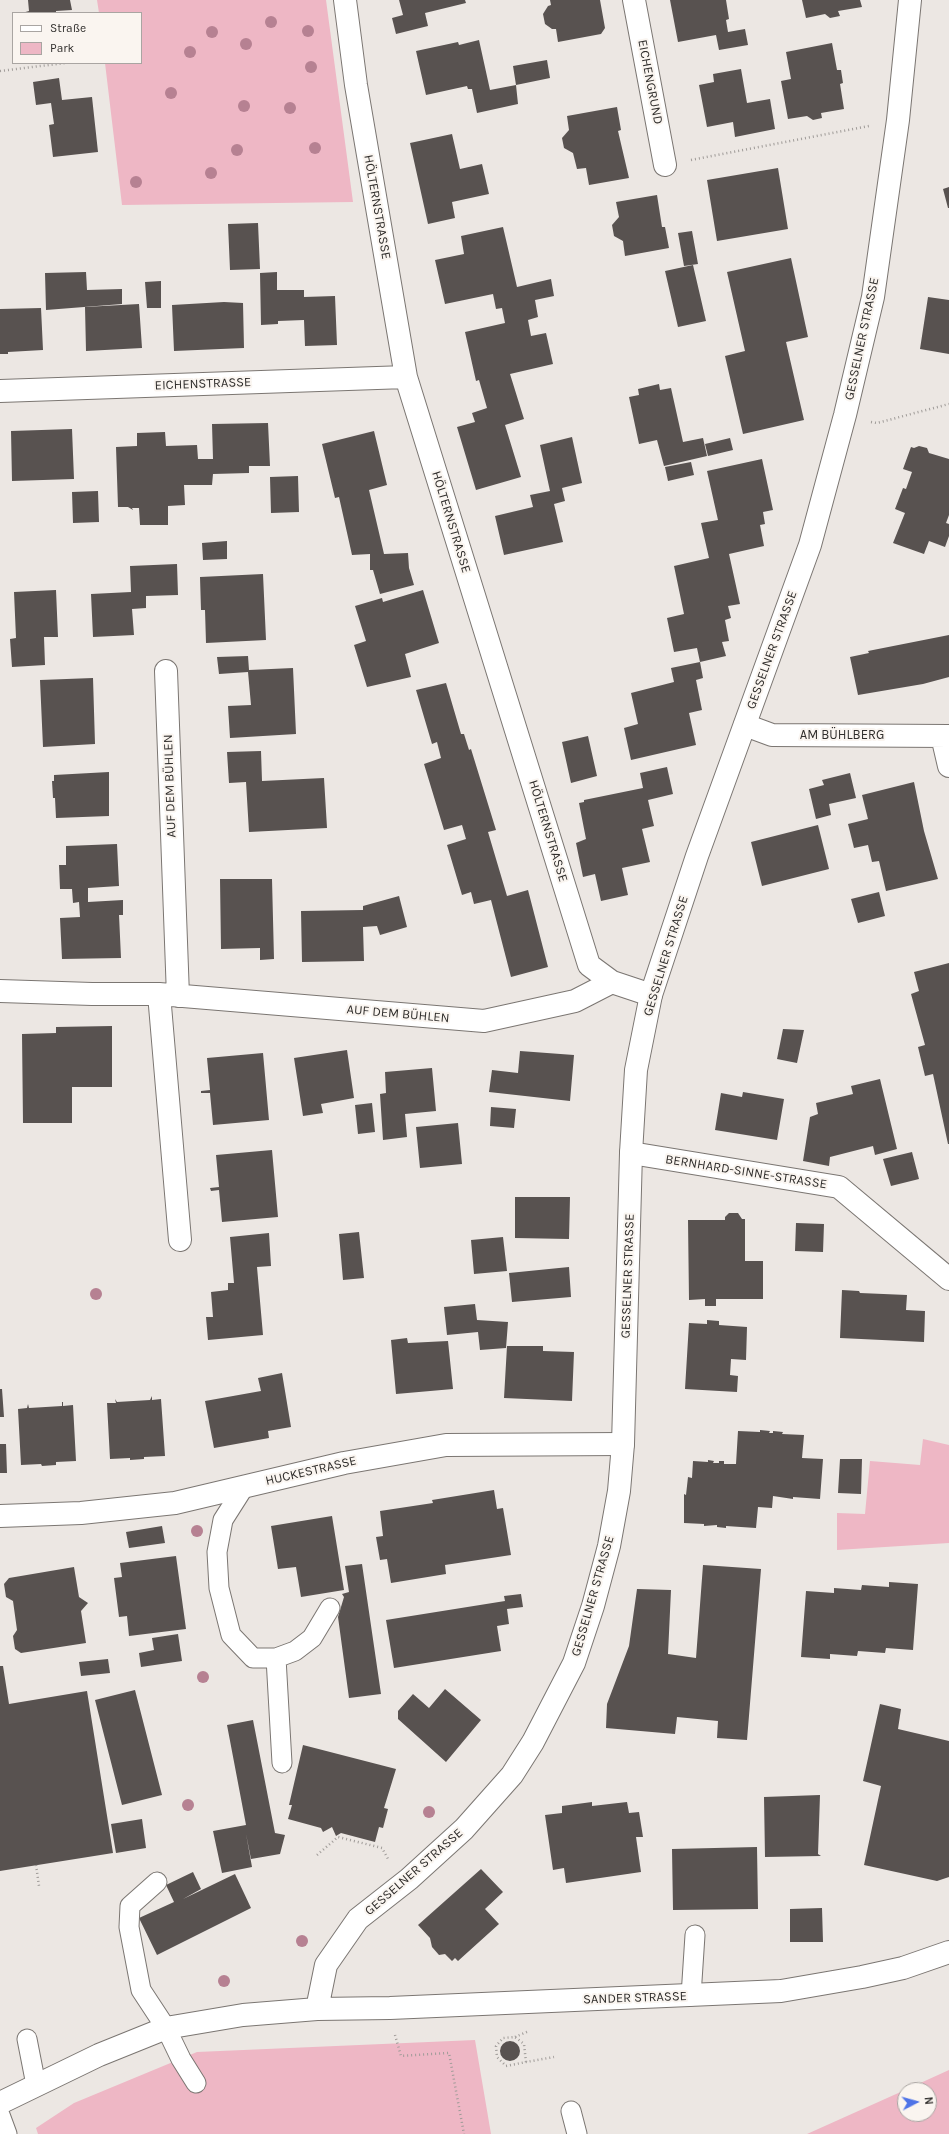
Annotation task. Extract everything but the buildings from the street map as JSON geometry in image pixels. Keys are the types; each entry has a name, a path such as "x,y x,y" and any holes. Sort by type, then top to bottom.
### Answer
{"street":[{"name":"HÖLTERNSTRASSE","path":"345,0 356,85 406,377 590,965 612,982 651,995"},
{"name":"EICHENGRUND","path":"634,0 665,165"},
{"name":"GESSELNER STRASSE","path":"317,2009 326,1965 358,1919 409,1879 464,1829 512,1775 544,1722 574,1663 593,1606 611,1539 619,1491 623,1444 631,1153 636,1070 651,995 697,856 810,545 845,415 873,297 898,120 910,0"},
{"name":"EICHENSTRASSE","path":"0,390 406,377"},
{"name":"AUF DEM BÜHLEN","path":"166,672 168,995 180,1240"},
{"name":"AM BÜHLBERG","path":"745,724 772,735 945,736 949,766"},
{"name":"AUF DEM BÜHLEN","path":"0,991 168,995 484,1021 575,1001 612,982"},
{"name":"BERNHARD-SINNE-STRASSE","path":"631,1153 839,1187 949,1278"},
{"name":"HUCKESTRASSE","path":"0,1516 81,1513 175,1503 344,1463 446,1445 623,1444"},
{"name":"SANDER STRASSE","path":"0,2103 99,2054 166,2028 243,2015 317,2009 390,2008 781,1991 862,1977 903,1968 949,1952"}],"lane":[{"path":"244,1487 223,1520 217,1552 219,1588 231,1635 253,1658 276,1658 295,1651 312,1638 330,1608"},
{"path":"276,1658 282,1763"},
{"path":"157,1882 130,1906 128,1927 141,1990 166,2028 181,2060 196,2083"},
{"path":"691,1996 695,1935"},
{"path":"27,2039 36,2085"},
{"path":"571,2112 577,2134"},
{"path":"0,2116 8,2134"}],"path":[{"path":"0,71 58,64"},
{"path":"665,165 898,120"},
{"path":"845,415 878,423 949,404"},
{"path":"317,1855 338,1837 382,1848 390,1861"},
{"path":"36,1866 40,1886"},
{"path":"390,2008 396,2044 401,2056 449,2053 464,2134"},
{"path":"526,2062 524,2044 515,2037 503,2038 496,2046 497,2057 506,2066 554,2057"}],"green space":[{"path":"97,0 326,0 353,202 122,205 105,64 142,64 142,12 99,12"},
{"path":"923,1439 949,1445 949,1543 837,1550 837,1513 865,1514 870,1461 920,1465"},
{"path":"475,2040 491,2134 38,2134 36,2128 74,2103 197,2052"},
{"path":"949,2070 949,2134 807,2134 897,2093 897,2122 937,2122 937,2082 922,2082"}]}
